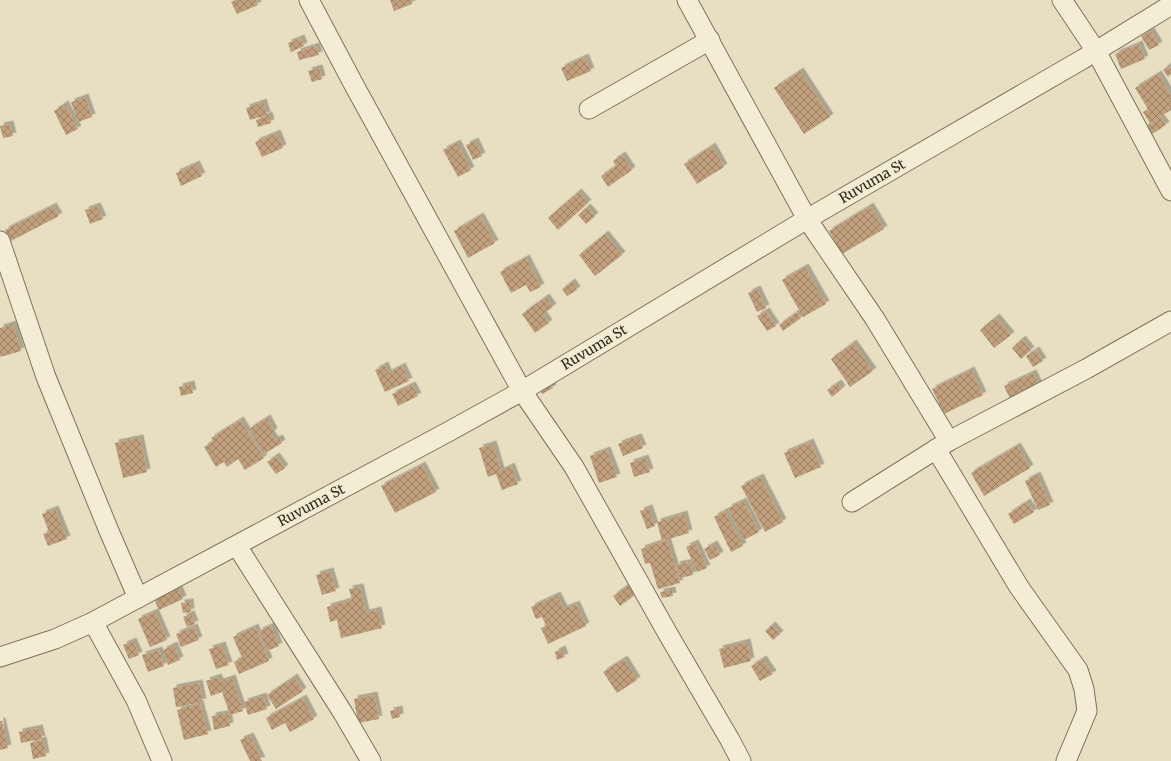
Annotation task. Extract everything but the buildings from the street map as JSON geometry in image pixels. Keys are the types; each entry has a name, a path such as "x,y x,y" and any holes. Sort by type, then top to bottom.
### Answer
{"street":[{"path":"309,0 522,391 574,467 741,761"},
{"path":"688,0 807,219 875,320 1019,587 1078,670 1084,689 1087,711 1066,761"},
{"path":"1062,0 1096,51 1171,191"},
{"name":"Ruvuma St","path":"0,657 55,639 93,622 237,546 522,391 807,219 1096,51 1171,5"},
{"path":"589,109 710,40"},
{"path":"0,241 46,377 138,598"},
{"path":"852,502 942,445 1086,369 1171,321"},
{"path":"237,546 344,713 371,761"},
{"path":"93,622 136,700 162,761"}]}
